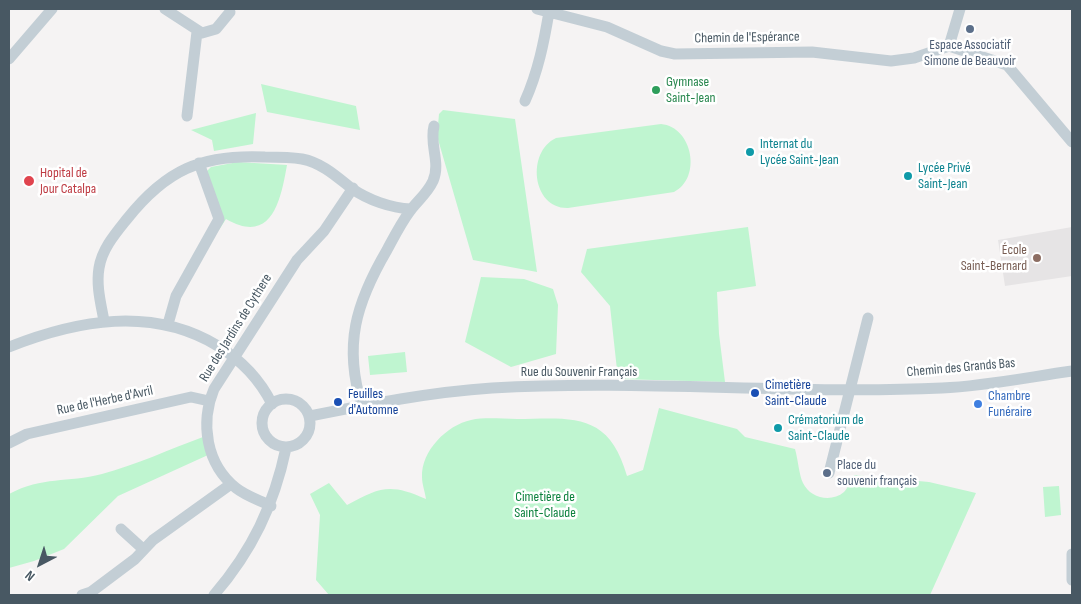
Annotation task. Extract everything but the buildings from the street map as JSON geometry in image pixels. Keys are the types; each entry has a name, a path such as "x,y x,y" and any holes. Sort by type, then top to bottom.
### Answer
{"street":[{"path":"9,59 52,9"},
{"path":"165,9 197,32 202,33 216,29 230,12"},
{"name":"Chemin de l'Espérance","path":"537,9 607,27 661,51 675,54 812,52 890,61 914,58 949,46"},
{"path":"960,9 949,46 1007,65 1072,142"},
{"path":"525,101 544,45 549,12"},
{"path":"188,116 197,32"},
{"path":"9,40 19,47"},
{"path":"362,406 354,368 355,320 368,284 411,209 423,198 433,181 437,162 431,138 434,126"},
{"path":"104,321 98,282 99,267 112,237 151,191 176,174 199,163 230,156 303,160 320,165 353,188 378,202 411,209"},
{"path":"168,324 176,296 219,219 199,163"},
{"name":"Rue des Jardins de Cythere","path":"271,506 231,484 215,461 209,445 206,427 210,401 234,356 297,260 324,231 353,188"},
{"path":"829,473 868,318"},
{"path":"9,347 46,332 104,321 136,320 168,324 202,336 234,356 265,389 272,404"},
{"name":"Chemin des Grands Bas","path":"851,390 944,388 1072,371"},
{"name":"Rue du Souvenir Français","path":"310,416 468,390 517,387 608,386 851,390"},
{"name":"Rue de l'Herbe d'Avril","path":"9,443 27,434 191,397 210,401"},
{"path":"287,399 294,400 306,409 310,416 311,424 306,438 300,443 286,448 271,442 263,428 264,414 272,404 287,399"},
{"path":"214,595 248,551 271,506 286,448"},
{"path":"82,595 90,592 135,559 143,549 231,484"},
{"path":"121,529 143,549"},
{"path":"1072,554 1072,580"}],"shaded area":[{"name":"École Saint-Bernard","path":"1072,227 1072,276 1005,286 998,240"}],"green space":[{"path":"261,84 356,106 360,130 267,112"},
{"path":"443,110 515,119 537,272 473,260 437,136 439,114"},
{"path":"256,113 253,144 214,151 212,140 191,130"},
{"path":"661,124 672,127 680,134 687,143 690,154 691,165 688,176 683,185 674,192 568,208 556,206 540,190 537,179 537,167 540,155 546,145 556,138"},
{"path":"238,162 287,165 282,191 272,215 264,222 255,227 242,226 226,219 219,230 207,171 211,167"},
{"path":"748,227 756,286 717,292 719,334 725,382 618,379 610,306 581,272 587,249"},
{"path":"481,277 524,279 553,289 558,305 556,354 511,367 465,342"},
{"path":"405,352 407,372 370,375 368,356"},
{"name":"Cimetière de Saint-Claude","path":"659,408 737,429 745,437 795,449 803,483 811,492 821,497 833,497 844,492 854,475 929,482 976,493 930,595 329,595 316,580 320,515 310,494 329,483 347,505 368,494 385,489 403,491 426,499 422,480 423,467 426,458 437,441 453,427 471,420 488,418 555,418 586,423 599,430 610,440 619,455 627,476 643,470"},
{"path":"203,437 208,455 118,496 64,549 34,561 9,568 9,494 21,488 44,482 102,474 140,462"},
{"path":"1059,486 1061,515 1045,517 1043,487"}],"place":[{"name":"Espace Associatif Simone de Beauvoir","path":"970,29"},
{"name":"Gymnase Saint-Jean","path":"656,90"},
{"name":"Internat du Lycée Saint-Jean","path":"750,152"},
{"name":"Lycée Privé Saint-Jean","path":"908,176"},
{"name":"Hopital de Jour Catalpa","path":"29,181"},
{"name":"École Saint-Bernard","path":"1037,258"},
{"name":"Cimetière Saint-Claude","path":"755,393"},
{"name":"Feuilles d'Automne","path":"338,402"},
{"name":"Chambre Funéraire","path":"978,404"},
{"name":"Crématorium de Saint-Claude","path":"778,428"},
{"name":"Place du souvenir français","path":"827,473"}]}
